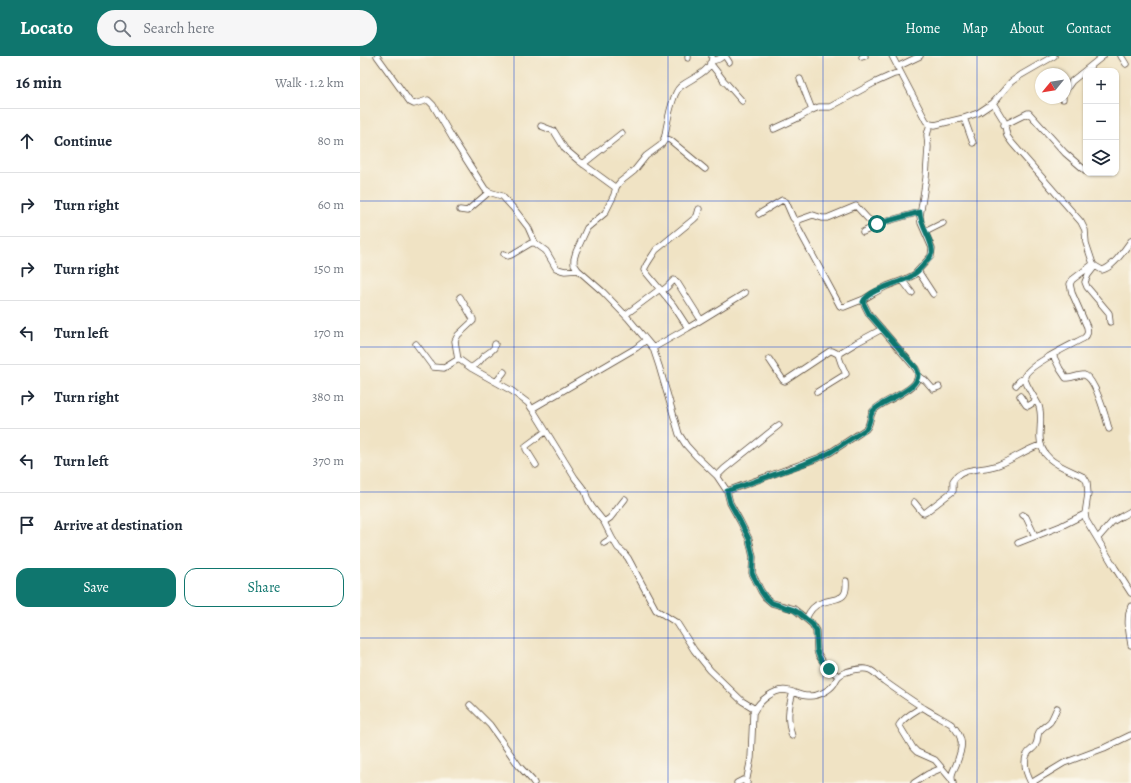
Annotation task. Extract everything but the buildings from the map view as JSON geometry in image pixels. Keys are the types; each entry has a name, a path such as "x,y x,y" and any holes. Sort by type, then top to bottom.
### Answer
{"street":[{"path":"377,56 410,102 414,104 428,100 433,105 485,189 489,192 502,196 514,209 528,227 535,243 546,251 556,268 565,271 578,270"},
{"path":"729,62 724,56 711,60 700,74 680,87 676,92 664,141 646,156 638,167 620,182 605,213 587,228 580,242 574,259 574,264 578,270 603,292 625,315 652,348 661,371 679,434 686,445 717,476 727,491 730,503 749,539 753,557 752,573 755,580 765,597 772,603 789,607 812,624 816,631 817,650 821,660 838,676"},
{"path":"892,56 926,121 935,125 978,113 993,102 1011,82 1054,56"},
{"path":"897,67 920,56"},
{"path":"1071,82 1103,56"},
{"path":"1121,56 1126,64"},
{"path":"711,60 724,81 742,101"},
{"path":"774,129 819,107 830,107 874,83 894,74 900,73"},
{"path":"800,80 812,110"},
{"path":"993,102 1001,116 1006,134 1012,143 1081,222 1085,230 1086,243 1094,265 1102,270 1106,270 1118,258 1131,241"},
{"path":"1004,125 1028,110 1065,152 1083,168"},
{"path":"964,118 973,143"},
{"path":"759,214 782,200 786,202 799,230 840,306 844,307 864,299 887,286 910,277 930,258 932,253 931,244 925,232 920,212 926,178 928,146 927,135 930,124"},
{"path":"541,126 554,131 565,149 616,188"},
{"path":"583,164 622,133"},
{"path":"664,138 670,140 705,169"},
{"path":"460,210 467,211 489,192"},
{"path":"796,221 813,214 822,218 827,218 856,206 873,222 880,223"},
{"path":"688,328 677,311 644,270 659,247 694,219 697,216 699,209"},
{"path":"863,232 880,223 920,212"},
{"path":"925,232 943,223"},
{"path":"504,254 511,256 529,244 535,243"},
{"path":"1094,265 1085,282 1087,287 1109,313 1110,322"},
{"path":"1094,265 1072,280 1070,284 1072,293 1087,327 1087,335 1039,363 1026,374 1025,379 1040,411 1040,444 1045,454 1052,460 1061,467 1084,477 1086,480 1088,494 1085,514 1087,523 1098,538 1131,593"},
{"path":"918,271 933,294"},
{"path":"625,315 667,287 674,280 677,282 701,320"},
{"path":"903,280 912,293"},
{"path":"652,348 745,293"},
{"path":"460,297 473,321 455,341 458,360 512,391 528,403 575,478 581,484 592,507 604,522 618,548 628,558 656,610 677,623 694,650 710,670 742,701 755,709"},
{"path":"727,491 804,464 831,452 866,429 870,424 872,412 916,382 919,377 916,368 869,314 863,302 864,299"},
{"path":"838,354 856,342 882,329"},
{"path":"532,409 636,348 646,340"},
{"path":"416,344 433,367 444,368 458,360"},
{"path":"471,368 492,351 495,344"},
{"path":"769,359 784,381 830,351 838,354 846,374 817,392"},
{"path":"1053,355 1066,378 1083,375 1092,382 1109,429"},
{"path":"496,382 504,372"},
{"path":"919,377 925,380 933,389 939,387"},
{"path":"1016,385 1020,380 1025,379"},
{"path":"1020,396 1028,406 1036,400"},
{"path":"717,476 779,425"},
{"path":"536,465 526,449 526,446 545,432"},
{"path":"914,502 924,513 953,491 953,481 959,474 966,471 998,465 1040,444"},
{"path":"604,522 610,518 625,499"},
{"path":"1098,538 1112,522 1131,511"},
{"path":"1018,543 1061,526 1085,514"},
{"path":"1023,515 1026,517 1035,536"},
{"path":"604,543 612,538"},
{"path":"806,619 808,613 820,603 840,599 844,595 847,588 846,581"},
{"path":"1131,606 1128,620 1131,645"},
{"path":"737,783 743,780 747,783 752,758 753,713 766,698 772,694 784,690 808,696 822,693 834,685 838,676 846,672 863,669 872,671 882,680 955,728 961,737 961,750 953,771 952,781"},
{"path":"792,692 789,705 789,725 792,736"},
{"path":"470,705 490,725 519,766 534,783"},
{"path":"922,707 901,721 899,725 913,748 917,752 935,760 952,781"},
{"path":"1057,708 1050,721 1038,733 1037,743 1026,756 1027,774 1031,783 1064,764 1104,748 1131,735"},
{"path":"914,783 928,774 942,768"}],"route":[{"path":"829,669 818,654 817,635 812,624 789,607 772,603 761,591 752,573 753,557 749,539 730,503 727,491 804,464 831,452 866,429 870,424 872,412 912,386 919,377 916,368 869,314 863,302 867,296 906,279 918,271 931,256 931,244 925,232 920,212 877,224"}]}
